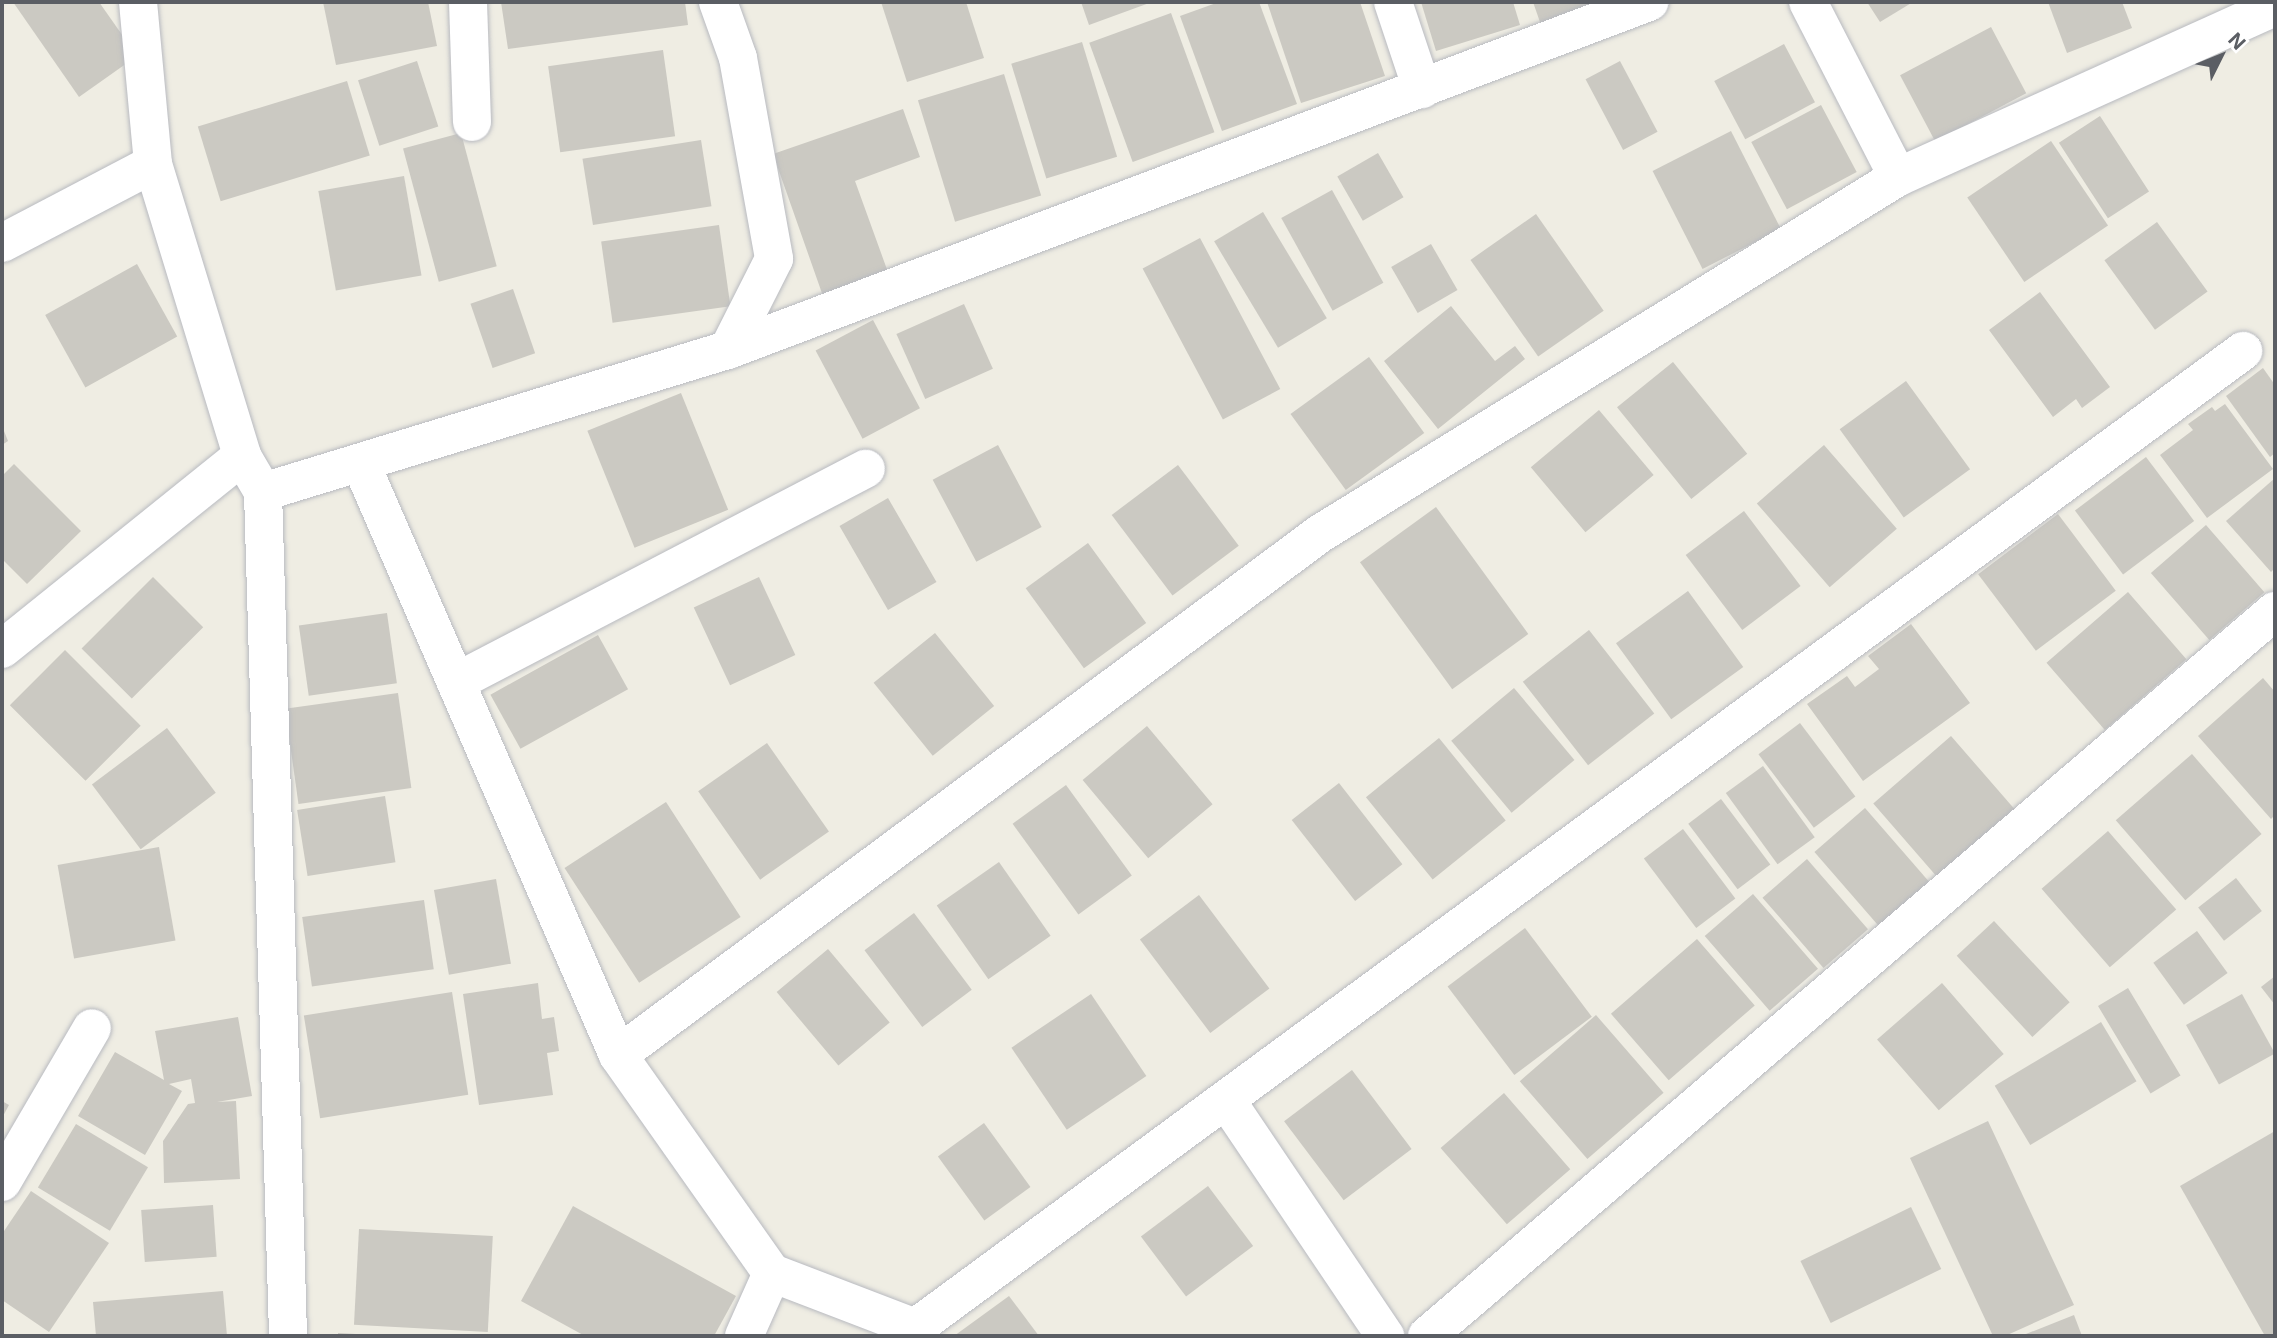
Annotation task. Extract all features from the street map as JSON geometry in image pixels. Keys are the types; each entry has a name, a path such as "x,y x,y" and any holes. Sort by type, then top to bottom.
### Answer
{"street":[{"path":"138,2 153,164 242,456 263,492 288,1336"},
{"path":"468,2 472,122"},
{"path":"718,2 738,58 774,259 728,350"},
{"path":"1394,2 1422,89"},
{"path":"263,492 728,350 1649,2"},
{"path":"1808,2 1898,177"},
{"path":"618,1055 1321,533 1898,177 2275,7"},
{"path":"2,243 153,164"},
{"path":"361,464 618,1055 772,1273 915,1328 2243,351"},
{"path":"2,649 242,456"},
{"path":"456,682 866,469"},
{"path":"1427,1336 2275,611"},
{"path":"2,1182 92,1028"},
{"path":"1226,1100 1385,1336"},
{"path":"744,1336 772,1273"}],"building":[{"path":"13,2 99,2 137,56 79,97"},
{"path":"323,2 428,2 437,46 336,65"},
{"path":"501,2 685,2 688,25 508,49"},
{"path":"881,2 966,2 984,58 907,82"},
{"path":"1081,2 1152,2 1089,25"},
{"path":"1219,2 1259,2 1297,104 1222,131 1180,16"},
{"path":"1267,2 1360,2 1385,76 1301,103"},
{"path":"1421,2 1513,2 1520,25 1436,51"},
{"path":"1533,2 1607,2 1541,25"},
{"path":"1867,2 1913,2 1880,22"},
{"path":"2048,2 2122,2 2132,28 2067,53"},
{"path":"1171,13 1214,132 1133,162 1089,43"},
{"path":"1991,27 2026,93 1935,142 1900,75"},
{"path":"1082,42 1117,157 1046,178 1011,64"},
{"path":"1784,44 1815,102 1745,139 1714,81"},
{"path":"663,50 675,136 560,152 548,66"},
{"path":"417,61 438,127 379,146 358,80"},
{"path":"1620,61 1658,132 1623,150 1586,79"},
{"path":"1004,74 1041,195 955,222 918,100"},
{"path":"347,81 370,156 221,201 198,127"},
{"path":"1821,105 1857,172 1787,209 1751,142"},
{"path":"903,109 920,157 855,181 889,275 824,299 773,154"},
{"path":"2100,116 2149,191 2108,218 2059,143"},
{"path":"1731,131 1781,229 1703,269 1653,171"},
{"path":"461,133 497,266 439,282 403,149"},
{"path":"701,140 711,206 593,225 582,159"},
{"path":"2051,141 2108,226 2024,282 1967,197"},
{"path":"1378,153 1404,197 1363,221 1337,176"},
{"path":"404,176 422,275 336,291 318,191"},
{"path":"1332,190 1383,283 1333,311 1281,218"},
{"path":"1263,212 1327,318 1278,348 1214,241"},
{"path":"1536,214 1604,311 1538,357 1470,260"},
{"path":"2157,222 2208,292 2155,330 2104,260"},
{"path":"719,225 730,306 613,323 601,242"},
{"path":"1200,238 1280,389 1223,419 1143,269"},
{"path":"1431,244 1458,290 1418,313 1391,267"},
{"path":"137,264 177,337 85,387 45,315"},
{"path":"513,289 535,353 493,368 470,304"},
{"path":"2040,292 2110,387 2082,408 2076,399 2053,417 1989,330"},
{"path":"964,304 993,369 925,399 896,334"},
{"path":"1451,306 1495,361 1515,346 1525,359 1438,429 1384,361"},
{"path":"873,320 920,408 863,439 816,351"},
{"path":"1369,357 1424,433 1346,490 1291,414"},
{"path":"1673,362 1747,454 1691,499 1617,407"},
{"path":"2263,368 2275,385 2275,453 2270,457 2226,396"},
{"path":"1906,381 1970,469 1904,517 1840,429"},
{"path":"681,393 728,510 635,548 587,431"},
{"path":"2225,404 2273,469 2207,518 2160,455 2193,430 2188,424 2212,407 2215,411"},
{"path":"1599,410 1654,475 1585,532 1531,467"},
{"path":"2,426 8,441 2,445"},
{"path":"998,445 1042,527 976,562 933,480"},
{"path":"1824,445 1897,529 1830,587 1757,503"},
{"path":"2146,457 2194,521 2123,574 2075,511"},
{"path":"14,464 81,531 27,584 2,559 2,476"},
{"path":"1178,465 1239,546 1172,596 1112,515"},
{"path":"2275,478 2275,568 2271,572 2226,521"},
{"path":"888,498 936,582 888,610 840,526"},
{"path":"1436,507 1528,634 1452,689 1360,562"},
{"path":"1744,511 1801,586 1742,630 1686,555"},
{"path":"2058,514 2116,591 2036,651 1978,574"},
{"path":"2206,525 2264,592 2209,640 2151,573"},
{"path":"1088,543 1146,623 1084,668 1026,588"},
{"path":"153,577 203,627 132,699 82,648"},
{"path":"759,577 795,655 730,685 694,607"},
{"path":"1688,591 1743,667 1671,719 1616,643"},
{"path":"2128,592 2186,659 2105,730 2046,663"},
{"path":"387,613 397,683 309,696 299,625"},
{"path":"1911,624 1970,703 1863,781 1807,704 1847,676 1855,687 1879,669 1868,656"},
{"path":"1589,630 1654,714 1588,765 1523,682"},
{"path":"935,633 994,706 933,756 874,683"},
{"path":"598,635 628,689 520,749 490,695"},
{"path":"65,650 141,726 86,781 10,705"},
{"path":"2263,678 2275,692 2275,815 2271,819 2198,736"},
{"path":"1514,688 1574,760 1512,813 1451,741"},
{"path":"398,693 411,788 298,804 285,709"},
{"path":"1800,723 1855,796 1814,828 1758,754"},
{"path":"1147,726 1213,804 1148,858 1083,780"},
{"path":"167,728 216,793 141,849 92,785"},
{"path":"1951,736 2015,810 1938,878 1873,804"},
{"path":"1439,738 1506,820 1433,880 1366,797"},
{"path":"767,743 829,831 760,880 698,791"},
{"path":"2192,754 2262,834 2185,900 2116,820"},
{"path":"1763,766 1815,837 1778,864 1726,793"},
{"path":"1339,783 1402,864 1355,901 1292,820"},
{"path":"1066,785 1132,876 1078,914 1013,824"},
{"path":"385,796 395,862 308,876 297,810"},
{"path":"1721,799 1770,864 1738,889 1688,824"},
{"path":"666,802 741,917 639,983 565,868"},
{"path":"1865,808 1932,885 1881,929 1814,852"},
{"path":"1683,829 1735,898 1696,928 1644,858"},
{"path":"2108,831 2176,909 2110,967 2042,889"},
{"path":"159,847 175,941 74,958 58,865"},
{"path":"1807,859 1868,929 1823,968 1762,898"},
{"path":"999,862 1051,936 988,979 937,906"},
{"path":"2236,878 2262,911 2224,941 2198,908"},
{"path":"496,879 511,964 449,975 434,890"},
{"path":"1753,894 1818,969 1770,1011 1705,936"},
{"path":"1199,895 1269,988 1210,1033 1140,940"},
{"path":"424,900 434,969 312,986 302,917"},
{"path":"914,913 972,990 922,1027 864,950"},
{"path":"1994,921 2070,1002 2032,1037 1957,956"},
{"path":"1525,928 1592,1017 1514,1075 1448,986"},
{"path":"2197,931 2228,973 2184,1005 2153,963"},
{"path":"1697,939 1755,1005 1669,1080 1611,1014"},
{"path":"828,949 890,1023 838,1066 777,992"},
{"path":"2275,976 2275,1005 2261,987"},
{"path":"538,983 542,1019 554,1017 559,1051 547,1053 553,1095 479,1105 463,994"},
{"path":"1942,983 2004,1054 1939,1110 1877,1039"},
{"path":"2128,988 2181,1075 2151,1093 2098,1006"},
{"path":"452,992 468,1095 320,1118 304,1015"},
{"path":"1091,994 1146,1076 1067,1130 1011,1048"},
{"path":"2242,994 2275,1053 2219,1085 2186,1025"},
{"path":"1596,1015 1664,1093 1587,1159 1520,1081"},
{"path":"238,1017 252,1096 217,1102 236,1101 240,1179 164,1183 163,1141 188,1104 195,1103 191,1079 169,1084 182,1091 145,1155 78,1116 115,1052 164,1080 155,1031"},
{"path":"2101,1022 2137,1081 2030,1145 1995,1086"},
{"path":"1352,1070 1412,1149 1344,1200 1284,1121"},
{"path":"1504,1093 1570,1169 1507,1224 1441,1148"},
{"path":"2,1101 9,1105 2,1118"},
{"path":"1988,1121 2074,1305 2005,1336 1993,1336 1910,1158"},
{"path":"984,1123 1030,1187 984,1220 938,1157"},
{"path":"76,1124 148,1167 110,1231 38,1187"},
{"path":"2275,1131 2275,1336 2265,1336 2180,1186"},
{"path":"1208,1186 1253,1246 1186,1296 1141,1237"},
{"path":"31,1191 109,1243 49,1332 2,1300 2,1234"},
{"path":"213,1205 217,1257 145,1262 141,1210"},
{"path":"573,1206 736,1296 714,1336 585,1336 521,1301"},
{"path":"1911,1207 1941,1269 1831,1323 1800,1261"},
{"path":"359,1229 493,1236 488,1332 354,1325"},
{"path":"223,1291 227,1336 96,1336 93,1302"},
{"path":"1009,1296 1039,1336 954,1336"},
{"path":"2074,1315 2082,1336 2021,1336"},
{"path":"338,1333 356,1334 356,1336 338,1336"}]}
